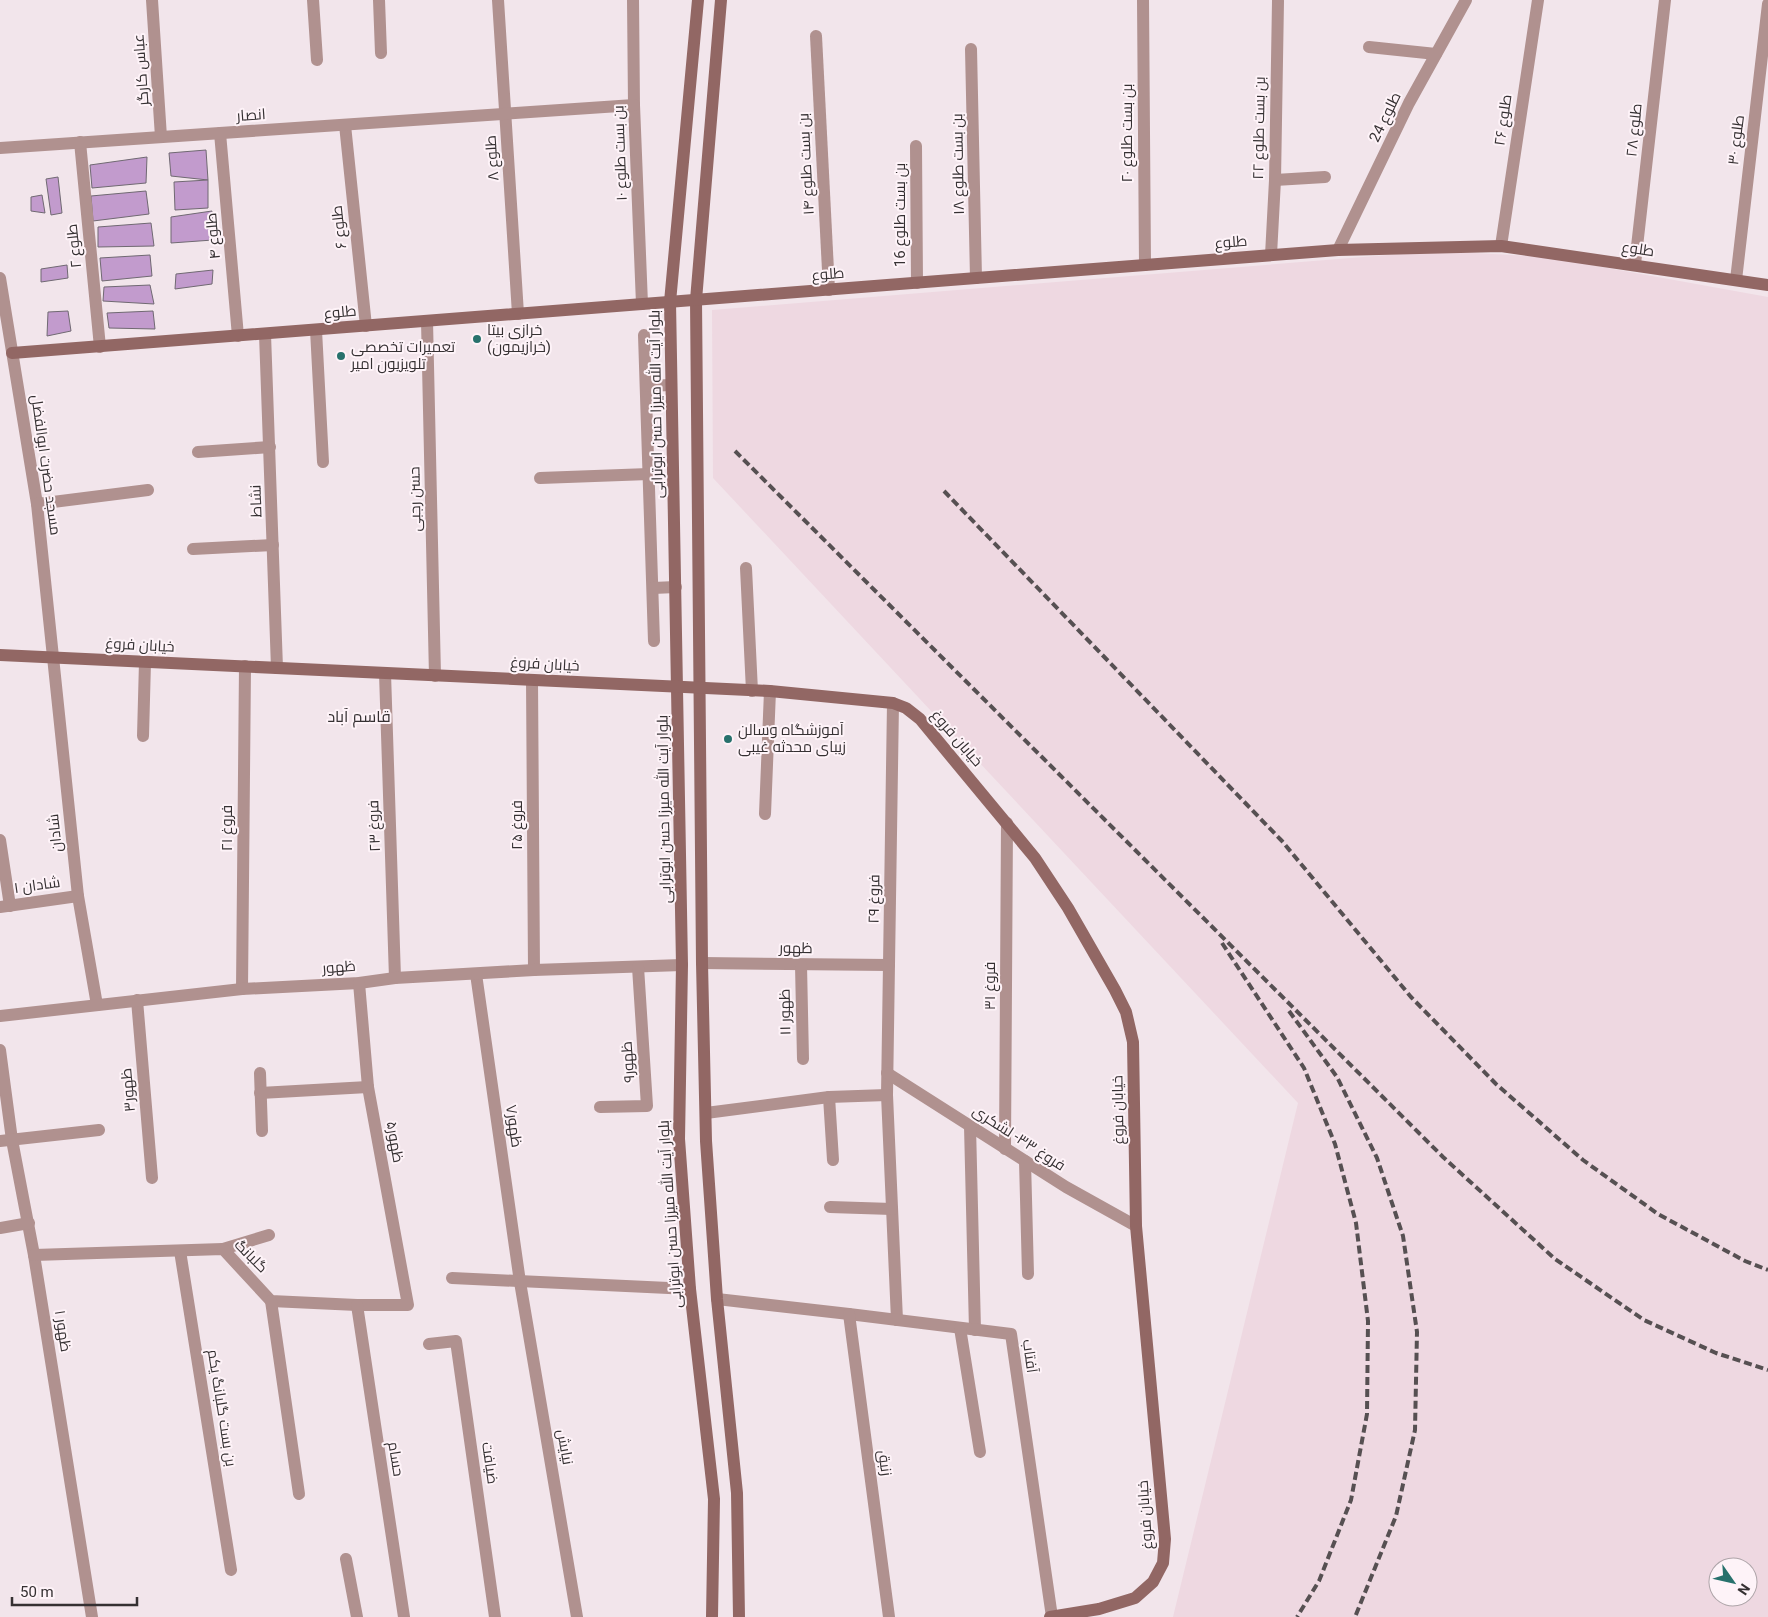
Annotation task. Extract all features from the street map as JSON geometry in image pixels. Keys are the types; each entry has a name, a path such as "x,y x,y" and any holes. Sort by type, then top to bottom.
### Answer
{"street":[{"name":"عباس کارگر","path":"152,0 161,137"},
{"path":"313,0 317,60"},
{"path":"379,0 381,53"},
{"name":"طلوع ۸","path":"498,0 518,314"},
{"name":"بن بست طلوع ۱۰","path":"633,0 634,106 642,304"},
{"name":"بلوار آیت الله میرزا حسن ابوترابی","path":"698,0 670,302 682,965 679,1139 690,1289 714,1498 712,1617"},
{"path":"721,0 696,300 702,964 706,1113 717,1299 737,1493 739,1617"},
{"name":"بن بست طلوع ۲۰","path":"1142,0 1144,265"},
{"name":"طلوع 24","path":"1338,250 1409,103 1466,0"},
{"name":"طلوع ۲۶","path":"1501,246 1538,0"},
{"name":"طلوع ۲۸","path":"1635,264 1665,0"},
{"name":"بن بست طلوع ۲۲","path":"1272,255 1278,1"},
{"name":"طلوع ۳۰","path":"1736,280 1768,4"},
{"name":"بن بست طلوع ۱۴","path":"816,36 829,290"},
{"path":"1369,47 1436,54"},
{"name":"بن بست طلوع ۱۸","path":"972,49 976,278"},
{"name":"انصار","path":"0,148 634,106"},
{"name":"طلوع ۶","path":"345,125 366,326"},
{"name":"طلوع ۴","path":"220,133 238,336"},
{"name":"طلوع ۲","path":"80,142 100,346"},
{"name":"بن بست طلوع 16","path":"916,146 917,283"},
{"path":"1275,180 1326,177"},
{"name":"طلوع","path":"12,354 1338,250 1501,246 1635,264 1768,285"},
{"name":"مسجد حضرت ابوالفضل","path":"0,278 37,504 52,657"},
{"name":"حسن رجبی","path":"427,321 435,676"},
{"path":"316,330 323,462"},
{"name":"نشاط","path":"265,334 277,668"},
{"path":"644,336 654,641"},
{"path":"646,386 671,384"},
{"path":"198,452 270,447"},
{"path":"540,478 649,474"},
{"path":"37,504 148,490"},
{"path":"193,549 273,545"},
{"path":"746,568 752,691"},
{"path":"653,588 676,588"},
{"name":"خیابان فروغ","path":"0,655 770,692 893,703 906,708 920,719 1035,858 1068,908 1126,1012 1133,1042 1136,1226 1165,1539 1163,1563 1153,1582 1135,1598 1099,1609 1051,1617"},
{"name":"شادان","path":"52,657 78,896 97,1005"},
{"path":"143,736 145,662"},
{"name":"فروغ ۲۱","path":"242,989 245,666"},
{"name":"فروغ ۲۳","path":"385,673 395,978"},
{"name":"فروغ ۲۵","path":"532,680 534,970"},
{"path":"765,814 770,692"},
{"name":"فروغ ۲۹","path":"893,703 887,1096 897,1320"},
{"name":"فروغ ۳۱","path":"1005,1149 1007,823"},
{"path":"0,840 5,906"},
{"name":"شادان ۱","path":"5,906 78,896"},
{"name":"ظهور","path":"702,964 889,965"},
{"name":"ظهور ۱۱","path":"801,964 802,1059"},
{"name":"ظهور","path":"0,1016 242,989 359,983 395,978 534,970 682,965"},
{"name":"ظهور۹","path":"600,1107 647,1106 638,967"},
{"name":"ظهور۷","path":"476,974 520,1282"},
{"name":"ظهور۵","path":"356,1305 408,1305 368,1088 359,983"},
{"name":"ظهور۳","path":"137,1000 152,1178"},
{"name":"ظهور ۱","path":"0,1050 6,1140 29,1223 92,1617"},
{"path":"260,1073 262,1131"},
{"name":"فروغ ۳۳- لشکری","path":"888,1073 1066,1187 1136,1226"},
{"path":"260,1093 368,1088"},
{"path":"706,1113 829,1097 887,1096"},
{"path":"829,1097 833,1160"},
{"path":"970,1126 975,1330"},
{"path":"6,1140 99,1130"},
{"path":"1025,1161 1028,1274"},
{"path":"830,1207 892,1209"},
{"path":"0,1228 29,1223"},
{"path":"223,1249 269,1235"},
{"name":"گلبانگ","path":"34,1254 223,1249 271,1301"},
{"name":"بن بست گلبانگ یکم","path":"180,1251 230,1570"},
{"path":"452,1278 690,1289"},
{"name":"نيايش","path":"520,1282 577,1617"},
{"name":"آفتاب","path":"717,1299 1011,1334 1051,1617"},
{"path":"299,1494 271,1301 356,1305"},
{"name":"حسام","path":"356,1305 404,1617"},
{"name":"زنبق","path":"849,1314 889,1617"},
{"path":"960,1328 980,1452"},
{"name":"ضیافت","path":"429,1344 456,1341 495,1617"},
{"path":"346,1559 357,1617"}],"shaded area":[{"path":"1437,251 1547,257 1768,297 1768,1617 1173,1617 1298,1103 713,478 712,310"}],"building":[{"path":"206,150 208,180 171,176 169,153"},
{"path":"147,157 146,183 92,188 90,165"},
{"path":"58,177 62,213 51,215 46,179"},
{"path":"208,180 208,208 175,210 174,182"},
{"path":"146,191 149,214 93,221 91,196"},
{"path":"42,195 45,213 31,211 31,197"},
{"path":"212,211 213,240 171,243 171,217"},
{"path":"151,223 154,246 98,247 98,227"},
{"path":"150,255 152,276 102,281 100,258"},
{"path":"67,265 68,278 41,282 41,269"},
{"path":"213,270 212,284 175,289 176,274"},
{"path":"150,285 154,304 103,301 104,287"},
{"path":"68,311 71,331 47,336 48,312"},
{"path":"153,311 155,329 109,328 107,313"}],"railway":[{"path":"735,451 1443,1157 1555,1259 1644,1320 1716,1353 1768,1370"},
{"path":"944,491 1282,841 1411,997 1496,1084 1583,1160 1658,1214 1745,1261 1768,1270"},
{"path":"1222,943 1304,1068 1335,1144 1356,1223 1368,1321 1367,1414 1351,1500 1319,1581 1297,1617"},
{"path":"1289,1011 1337,1077 1377,1158 1403,1236 1417,1332 1415,1430 1396,1516 1355,1617"}],"place":[{"name":"خرازی بیتا (خرازیمون)","path":"477,339"},
{"name":"تعمیرات تخصصی تلویزیون امیر","path":"341,356"},
{"name":"آموزشگاه وسالن زیبای محدثه غیبی","path":"728,739"}],"district":[{"name":"قاسم آباد","path":"359,716"}]}
